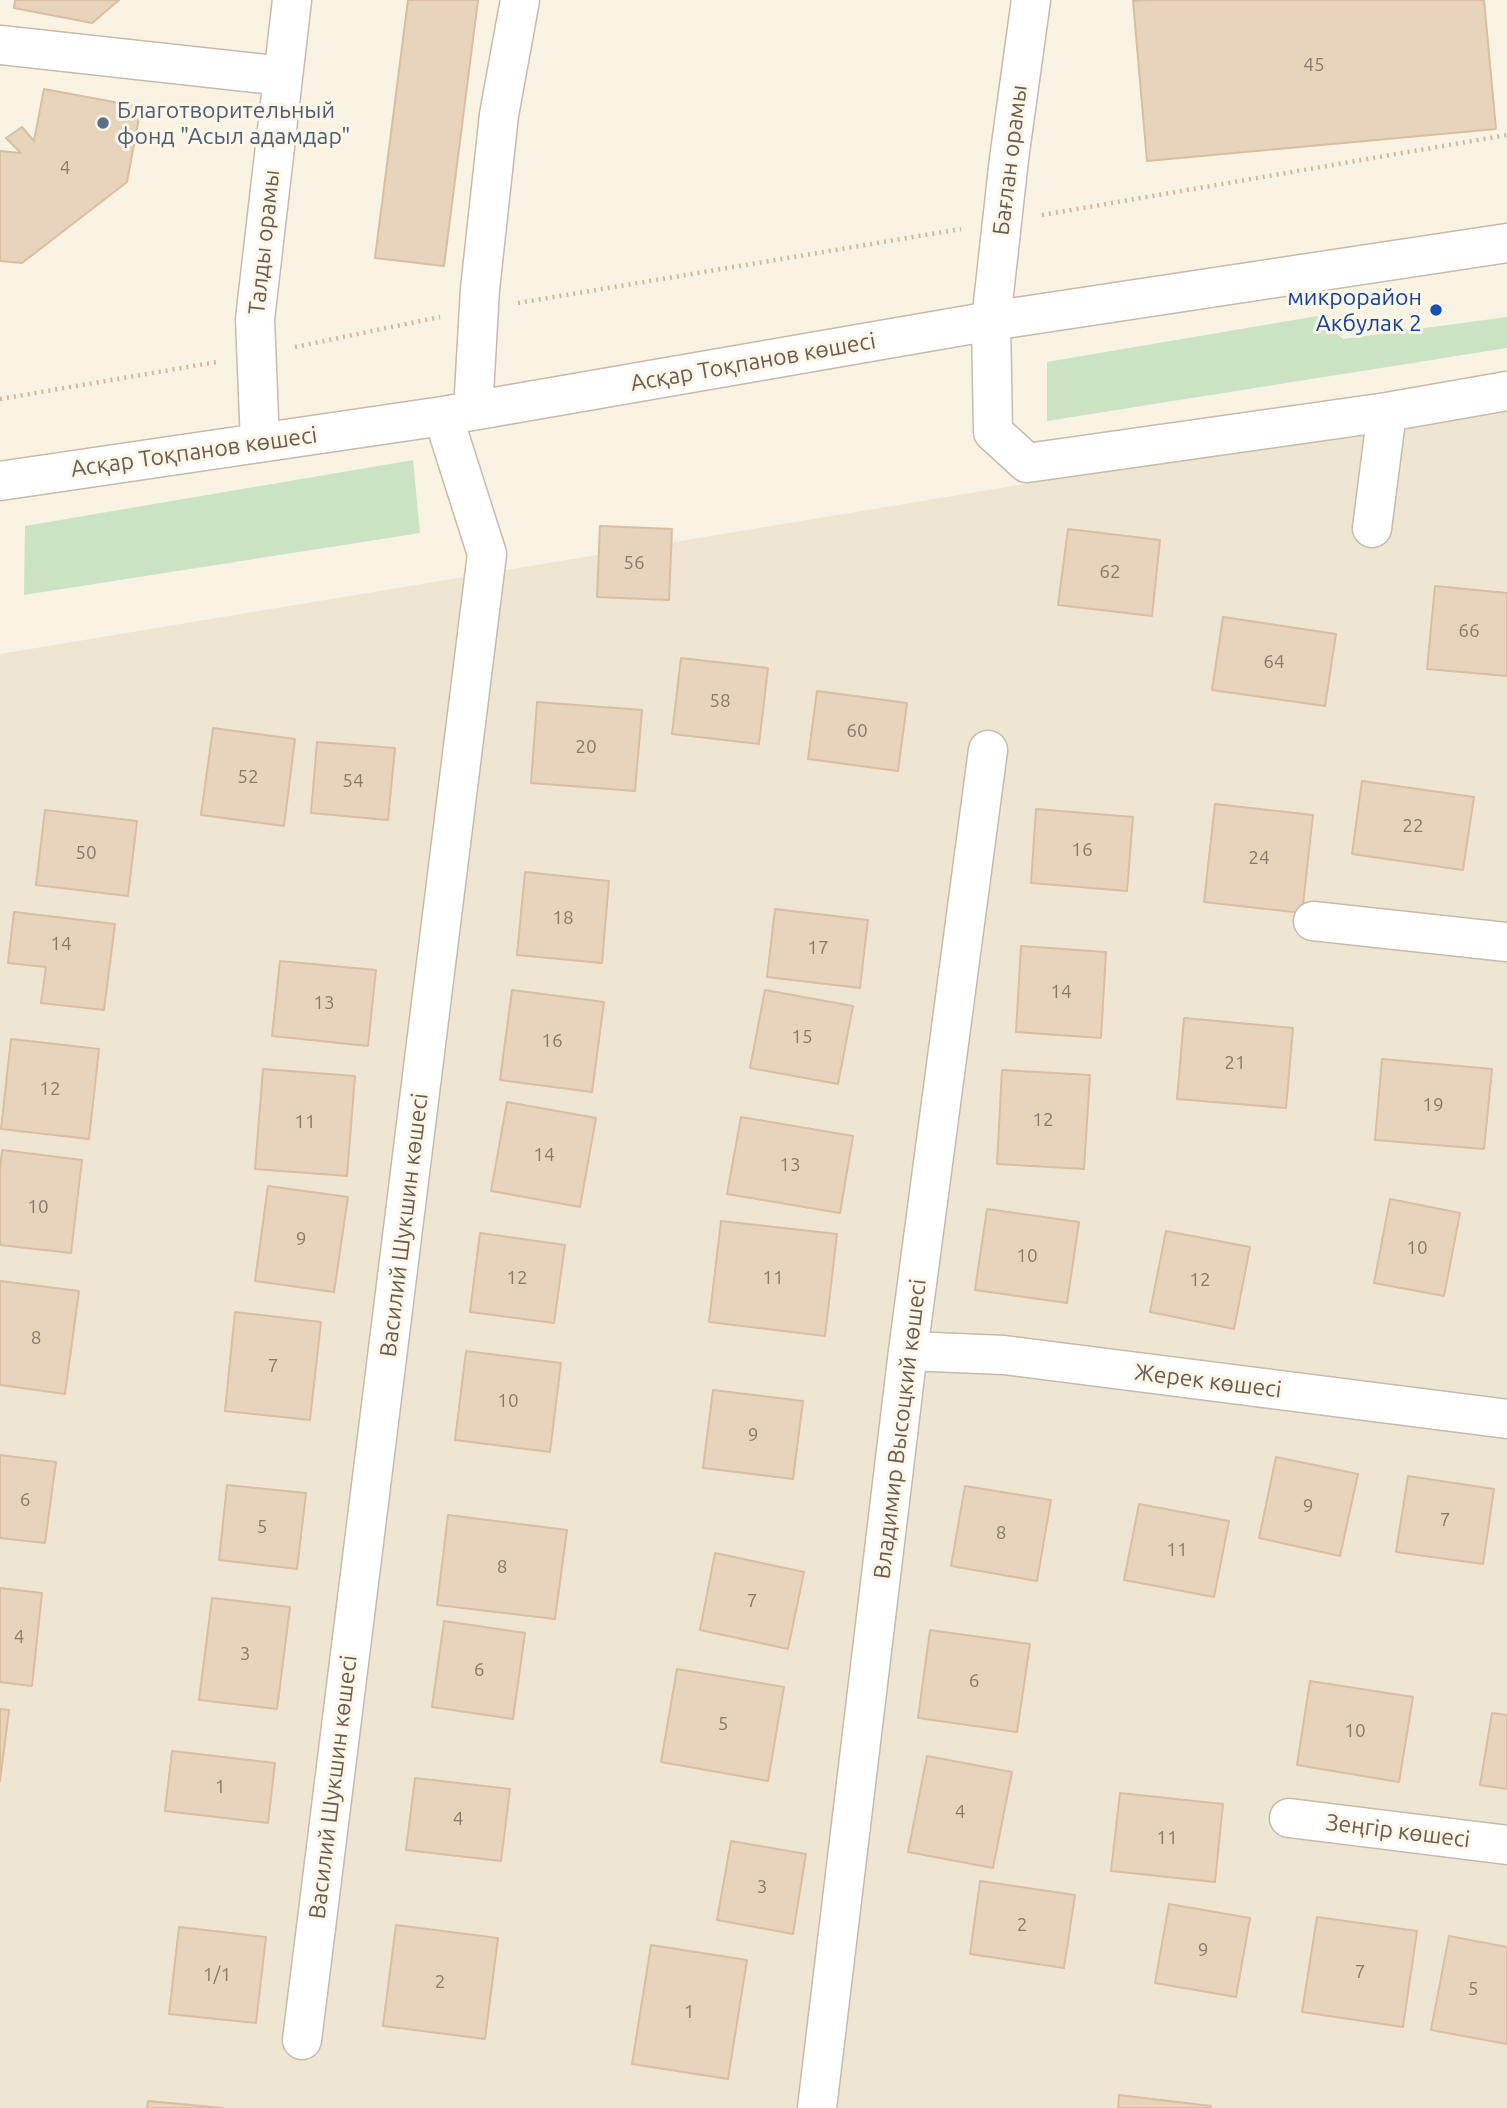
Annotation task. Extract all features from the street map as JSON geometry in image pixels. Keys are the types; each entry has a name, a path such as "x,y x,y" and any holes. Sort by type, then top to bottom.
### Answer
{"street":[{"name":"Талды орамы","path":"260,443 255,319 292,0"},
{"path":"458,413 479,309 499,116 520,0"},
{"name":"Бағлан орамы","path":"1031,0 991,321 993,432 1027,463 1387,412"},
{"path":"0,45 283,76"},
{"name":"Асқар Тоқпанов көшесі","path":"0,481 458,413 991,321 1507,243"},
{"path":"1372,527 1387,412 1507,391"},
{"name":"Василий Шукшин көшесі","path":"302,2040 487,554 458,413"},
{"name":"Владимир Высоцкий көшесі","path":"817,2108 908,1351 988,750"},
{"path":"1313,921 1507,942"},
{"name":"Жерек көшесі","path":"908,1351 1004,1354 1507,1419"},
{"name":"Зеңгір көшесі","path":"1289,1818 1507,1844"}],"path":[{"path":"0,399 256,355 479,309 1507,135"}],"shaded area":[{"path":"1507,404 1507,2108 0,2108 0,654"}],"green space":[{"path":"1317,316 1343,339 1507,317 1507,348 1047,421 1047,362"},
{"path":"413,460 420,533 24,595 25,526"}],"building":[{"path":"15,0 119,0 92,23 14,8"},
{"path":"408,0 478,0 444,266 375,258"},
{"path":"1484,0 1496,129 1147,161 1133,1"},
{"path":"44,89 141,107 127,182 22,263 0,261 0,151 21,153 6,138 22,127 34,141"},
{"path":"600,526 672,529 669,600 597,597"},
{"path":"1068,529 1160,540 1152,616 1058,605"},
{"path":"1435,586 1507,593 1507,676 1427,669"},
{"path":"1223,617 1336,634 1325,706 1212,690"},
{"path":"681,658 768,668 759,744 672,734"},
{"path":"817,691 907,703 898,771 808,759"},
{"path":"537,702 642,710 635,791 531,783"},
{"path":"213,728 295,739 284,826 201,815"},
{"path":"317,742 395,748 388,820 311,813"},
{"path":"1362,781 1474,797 1463,870 1352,854"},
{"path":"1215,804 1313,815 1302,913 1204,902"},
{"path":"1036,809 1133,817 1127,891 1031,883"},
{"path":"45,810 137,821 128,896 36,885"},
{"path":"525,872 609,881 602,963 517,955"},
{"path":"775,909 868,920 860,988 767,977"},
{"path":"14,912 115,924 104,1010 41,1003 46,967 8,963"},
{"path":"1021,946 1106,952 1101,1038 1016,1032"},
{"path":"280,961 376,970 368,1046 272,1036"},
{"path":"512,990 604,1002 592,1092 500,1080"},
{"path":"765,990 853,1006 838,1084 750,1068"},
{"path":"1184,1018 1293,1028 1286,1108 1177,1099"},
{"path":"11,1039 99,1049 89,1139 1,1129"},
{"path":"1382,1059 1492,1069 1484,1149 1375,1140"},
{"path":"263,1069 355,1076 347,1176 255,1169"},
{"path":"1002,1070 1090,1075 1084,1169 997,1164"},
{"path":"507,1102 596,1118 580,1207 491,1191"},
{"path":"741,1117 853,1136 840,1213 727,1194"},
{"path":"2,1150 82,1160 71,1253 0,1245"},
{"path":"268,1186 348,1197 334,1292 255,1281"},
{"path":"1390,1199 1460,1213 1444,1296 1374,1283"},
{"path":"987,1209 1079,1222 1067,1303 975,1290"},
{"path":"721,1221 837,1234 825,1336 709,1322"},
{"path":"1166,1231 1250,1247 1234,1329 1150,1312"},
{"path":"480,1233 565,1245 554,1323 470,1312"},
{"path":"0,1281 79,1291 65,1394 0,1385"},
{"path":"235,1312 321,1322 310,1420 225,1411"},
{"path":"466,1351 561,1363 550,1452 455,1440"},
{"path":"713,1390 803,1401 793,1479 703,1468"},
{"path":"0,1455 56,1462 45,1543 0,1538"},
{"path":"1276,1457 1358,1474 1340,1556 1259,1538"},
{"path":"1408,1476 1494,1489 1483,1564 1396,1552"},
{"path":"227,1485 306,1493 297,1569 219,1560"},
{"path":"965,1486 1051,1500 1037,1581 951,1566"},
{"path":"1139,1504 1229,1521 1214,1597 1124,1580"},
{"path":"448,1515 567,1530 555,1619 437,1605"},
{"path":"715,1553 804,1572 788,1649 700,1630"},
{"path":"0,1588 42,1593 32,1686 0,1682"},
{"path":"212,1598 290,1607 277,1709 199,1700"},
{"path":"444,1621 525,1633 513,1719 432,1707"},
{"path":"930,1630 1030,1644 1017,1732 918,1718"},
{"path":"677,1669 784,1687 768,1781 661,1762"},
{"path":"1310,1681 1413,1697 1399,1782 1297,1765"},
{"path":"0,1709 9,1710 0,1781"},
{"path":"1492,1713 1507,1715 1507,1789 1480,1785"},
{"path":"172,1751 275,1763 268,1823 165,1811"},
{"path":"927,1756 1012,1772 993,1868 908,1852"},
{"path":"415,1778 510,1789 501,1861 406,1850"},
{"path":"1120,1793 1223,1804 1215,1882 1111,1871"},
{"path":"731,1841 806,1854 793,1934 717,1920"},
{"path":"980,1881 1075,1895 1064,1968 970,1954"},
{"path":"1169,1904 1250,1918 1236,1997 1155,1983"},
{"path":"1317,1917 1417,1931 1403,2027 1302,2012"},
{"path":"396,1925 498,1938 485,2039 383,2026"},
{"path":"179,1927 266,1937 256,2023 169,2014"},
{"path":"1449,1936 1507,1947 1507,2044 1431,2030"},
{"path":"651,1945 747,1960 728,2079 632,2064"},
{"path":"1119,2095 1211,2106 1211,2108 1118,2108"},
{"path":"148,2101 223,2108 147,2108"}],"place":[{"name":"Благотворительный фонд \"Асыл адамдар\"","path":"103,123"},
{"name":"микрорайон Акбулак 2","path":"1436,310"}]}
